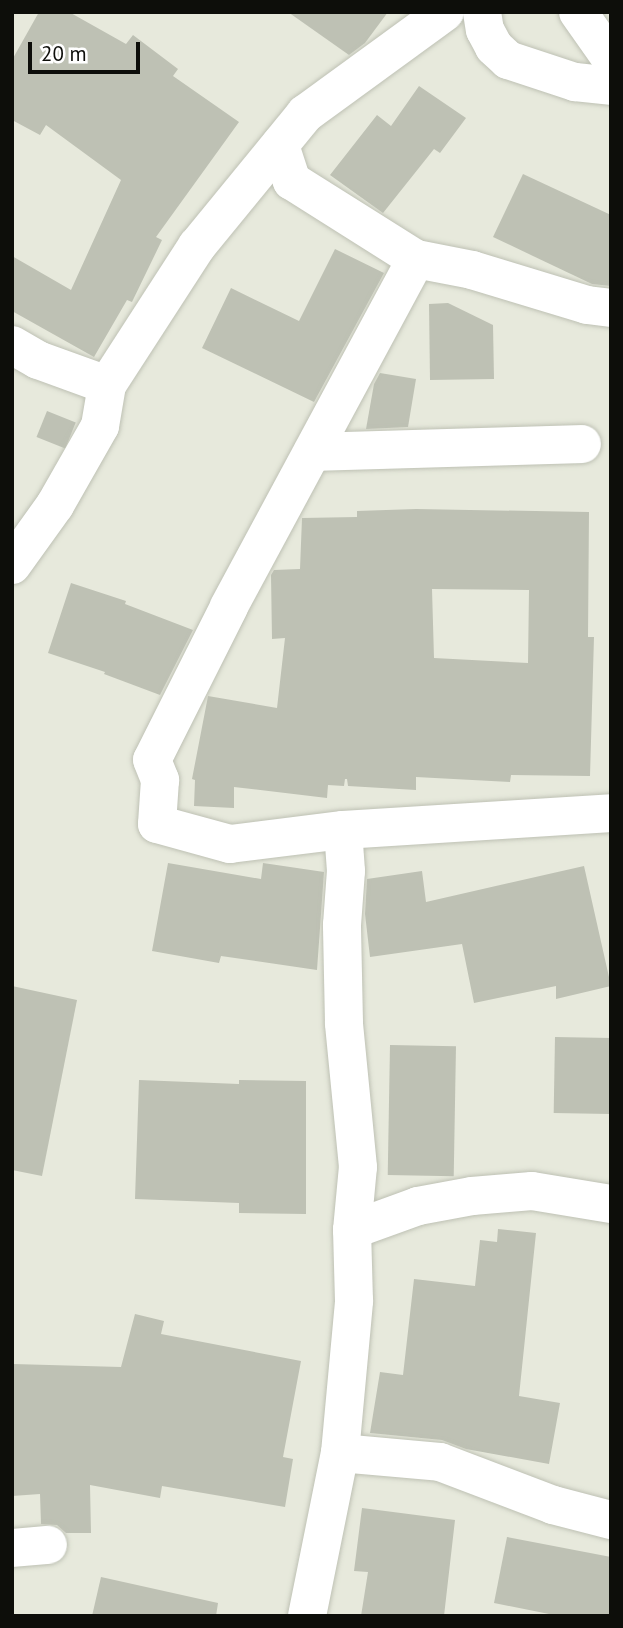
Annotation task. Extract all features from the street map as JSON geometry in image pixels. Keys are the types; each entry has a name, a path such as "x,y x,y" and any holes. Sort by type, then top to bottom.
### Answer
{"street":[{"path":"12,565 55,505 100,426 107,385 197,246 305,114 445,12"},
{"path":"482,12 485,30 494,47 508,60 575,82 611,86"},
{"path":"578,12 611,59"},
{"path":"292,181 305,114"},
{"path":"280,145 292,181 416,259 533,286 587,305 611,307"},
{"path":"416,259 229,607 152,760 160,780 157,824 230,844 342,830 611,813"},
{"path":"12,345 38,360 107,385"},
{"path":"313,452 582,444"},
{"path":"307,1616 340,1453 354,1301 352,1230 358,1167 344,1023 342,925 346,871 342,830"},
{"path":"352,1230 418,1206 472,1196 532,1191 611,1204"},
{"path":"340,1453 440,1462 553,1505 611,1520"}],"building":[{"path":"39,12 69,12 126,44 133,35 178,69 173,76 239,122 156,237 162,240 132,302 127,300 94,357 12,311 12,256 71,290 121,180 46,125 40,135 12,120 12,60"},
{"path":"288,12 388,12 365,43 349,55"},
{"path":"419,86 466,118 440,153 434,149 383,213 330,175 377,115 391,126"},
{"path":"523,174 611,215 611,286 592,284 493,237"},
{"path":"335,249 384,273 314,402 202,348 231,288 299,321"},
{"path":"448,303 493,325 494,379 430,380 429,304"},
{"path":"380,373 416,379 408,427 366,429 374,384"},
{"path":"47,411 76,423 65,449 37,437"},
{"path":"416,509 589,512 588,637 594,637 590,776 511,775 510,782 416,777 416,790 348,786 345,779 344,786 328,785 327,798 234,787 234,808 194,806 195,780 192,779 208,696 277,708 285,638 272,639 271,575 274,570 300,569 302,518 357,517 357,511","holes":["432,589 529,590 528,663 434,658"]},
{"path":"71,583 126,601 125,604 193,630 160,695 104,674 105,672 48,653"},
{"path":"168,863 261,879 263,863 324,872 317,970 221,956 219,963 152,951"},
{"path":"584,866 611,986 556,999 556,986 474,1003 462,944 370,957 365,914 367,879 422,871 426,902"},
{"path":"12,986 77,1000 42,1176 12,1170"},
{"path":"555,1037 611,1038 610,1114 554,1113"},
{"path":"390,1045 456,1046 454,1176 388,1175"},
{"path":"139,1080 239,1084 239,1080 306,1081 306,1214 239,1213 239,1203 135,1199"},
{"path":"498,1229 536,1233 519,1396 560,1403 549,1464 466,1449 442,1440 370,1433 380,1372 403,1375 414,1279 475,1286 480,1240 497,1242"},
{"path":"135,1314 164,1321 161,1334 301,1361 283,1457 293,1459 285,1507 162,1486 160,1498 90,1485 91,1533 66,1533 57,1525 41,1524 40,1494 12,1496 13,1364 121,1367"},
{"path":"362,1508 455,1520 444,1616 361,1616 368,1572 354,1571"},
{"path":"507,1537 611,1557 611,1616 559,1616 494,1603"},
{"path":"101,1577 218,1603 216,1616 92,1616"}]}
